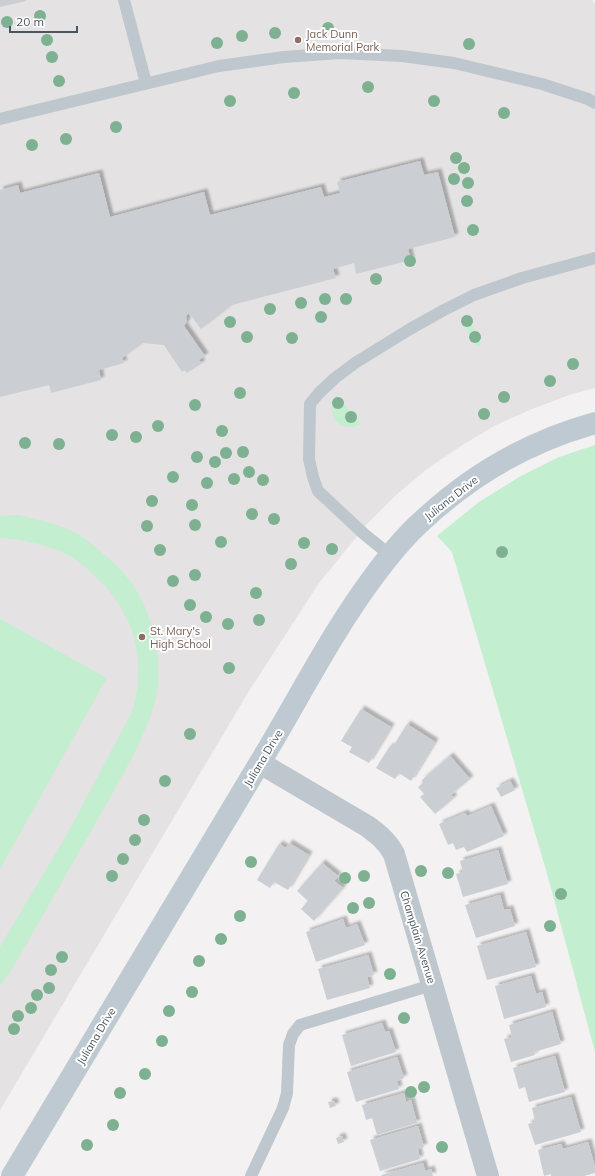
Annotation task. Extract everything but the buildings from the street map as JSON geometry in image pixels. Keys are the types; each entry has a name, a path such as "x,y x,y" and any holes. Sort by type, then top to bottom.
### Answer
{"street":[{"name":"Juliana Drive","path":"12,1176 260,763 334,636 358,598 390,555 420,522 456,491 484,472 548,439 595,423"},
{"name":"Champlain Avenue","path":"260,763 367,826 381,836 394,854 488,1176"}],"lane":[{"path":"124,0 146,83"},
{"path":"0,119 219,66 284,57 340,53 402,56 454,63 497,72 548,86 588,99 595,103"},
{"path":"390,555 364,534 318,490 309,460 310,404 335,378 356,363 410,329 444,310 474,295 522,278 595,258"},
{"path":"251,1176 283,1108 287,1093 289,1045 293,1034 300,1025 432,985"}],"shaded area":[{"name":"St. Mary's High School","path":"0,0 592,0 595,4 595,388 572,394 532,409 496,425 464,444 427,469 396,495 368,523 319,583 249,691 0,1110"}],"green space":[{"path":"465,316 468,317 481,343 479,347 475,345 462,320"},
{"path":"336,396 360,425 346,427 336,421 332,410"},
{"path":"595,445 595,1052 548,877 452,552 437,536 479,502 519,477 559,457"},
{"path":"18,515 57,525 78,534 105,555 126,576 135,588 148,614 156,644 158,659 158,688 150,717 130,762 12,969 0,986 0,947 66,836 132,712 138,674 138,657 135,640 129,623 121,608 97,578 72,557 62,552 32,542 0,538 0,516"},
{"path":"0,619 107,678 0,869"}],"place":[{"name":"Jack Dunn Memorial Park","path":"298,40"},
{"name":"St. Mary's High School","path":"142,637"}]}
